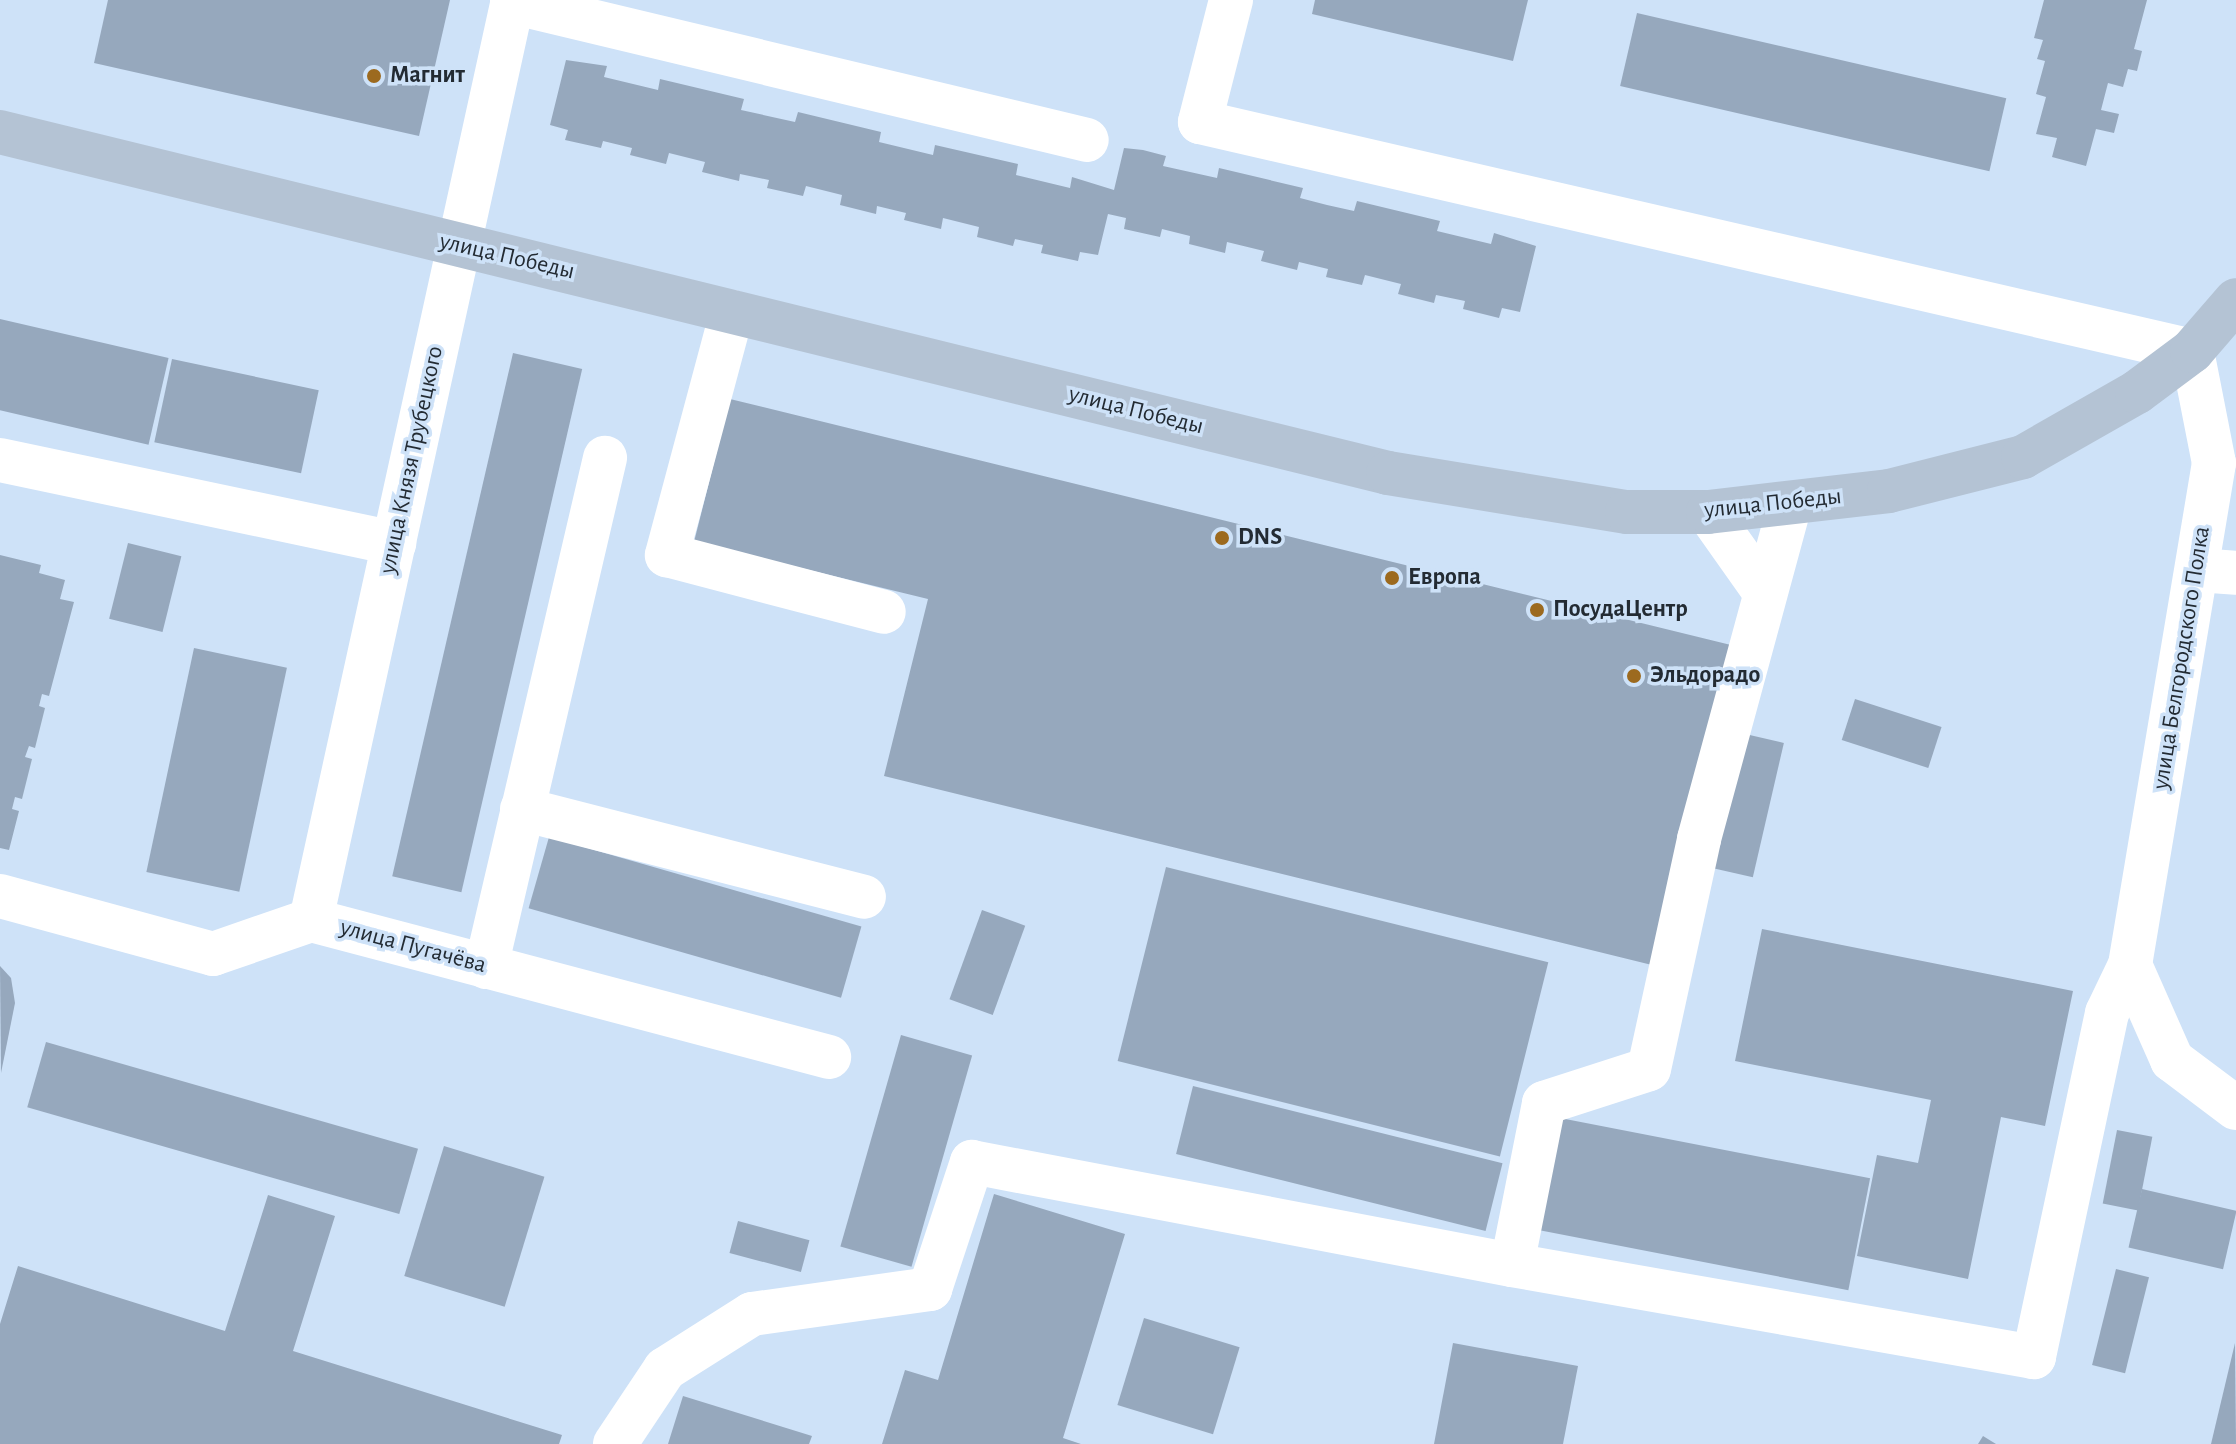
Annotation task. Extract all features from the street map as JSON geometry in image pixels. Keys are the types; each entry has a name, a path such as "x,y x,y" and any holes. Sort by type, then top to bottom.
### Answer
{"main road":[{"name":"улица Победы","path":"0,132 1388,473 1627,512 1708,512 1790,505 1889,491 2023,457 2137,392 2192,351 2232,311"}],"street":[{"path":"1231,0 1200,122 2192,351"},
{"path":"513,1 1087,140"},
{"name":"улица Князя Трубецкого","path":"311,920 513,1"},
{"path":"732,312 667,555 884,612"},
{"name":"улица Белгородского Полка","path":"1512,1265 2034,1357 2107,1013 2130,965 2216,572 2214,463 2192,351"},
{"path":"486,967 605,458"},
{"path":"0,460 394,543"},
{"path":"615,1444 665,1369 752,1314 930,1289 972,1162 1512,1265 1544,1103 1649,1069 1699,839 1764,591 1790,505"},
{"path":"1708,512 1764,591"},
{"path":"522,809 864,897"},
{"name":"улица Пугачёва","path":"0,896 213,954 311,920 829,1057"},
{"path":"2130,965 2172,1060 2236,1108"}],"building":[{"path":"108,0 450,0 419,136 94,63"},
{"path":"1315,0 1528,0 1513,61 1312,14"},
{"path":"2044,0 2147,0 2134,49 2142,51 2137,71 2128,69 2123,87 2108,83 2101,110 2119,114 2114,133 2096,129 2086,166 2052,157 2057,138 2036,134 2046,97 2036,94 2045,61 2037,59 2043,40 2034,38"},
{"path":"1637,13 2006,98 1989,171 1620,86"},
{"path":"566,60 607,66 604,77 658,90 660,79 744,99 741,110 795,122 798,112 881,132 879,142 933,155 935,145 1018,164 1016,175 1070,188 1072,177 1114,190 1124,148 1143,150 1166,156 1163,166 1217,178 1219,168 1303,188 1300,198 1327,205 1354,211 1357,201 1440,221 1437,231 1491,244 1494,233 1536,246 1520,312 1502,308 1499,318 1463,309 1465,301 1436,295 1434,303 1398,294 1401,284 1365,275 1362,285 1326,277 1328,269 1299,262 1297,270 1261,261 1264,251 1227,242 1225,253 1189,244 1190,236 1162,229 1160,237 1124,229 1126,218 1108,214 1098,255 1080,252 1078,261 1041,253 1043,245 1015,239 1013,246 977,237 979,227 943,218 941,229 904,220 906,213 877,206 876,214 840,205 842,195 806,186 803,196 767,188 769,180 740,174 739,181 702,172 705,162 669,153 666,164 630,155 632,148 603,141 601,148 565,140 568,130 550,125"},
{"path":"0,319 169,358 149,445 0,410"},
{"path":"513,353 582,369 461,892 392,876"},
{"path":"172,359 319,390 301,473 154,442"},
{"path":"730,399 1735,646 1656,966 884,776 928,599 694,542"},
{"path":"128,543 181,556 162,632 109,619"},
{"path":"0,555 41,565 39,573 65,580 60,599 74,602 49,696 42,694 39,706 45,708 35,748 29,746 25,757 32,759 22,799 15,797 12,809 19,811 9,850 0,848"},
{"path":"194,648 287,668 239,892 146,872"},
{"path":"1855,699 1942,727 1928,768 1842,740"},
{"path":"1741,733 1784,743 1753,877 1710,867"},
{"path":"549,837 861,927 841,998 529,908"},
{"path":"1166,867 1548,962 1500,1156 1118,1061"},
{"path":"982,910 1025,926 993,1015 950,999"},
{"path":"1762,929 2073,991 2045,1126 2001,1117 1968,1279 1857,1256 1877,1155 1918,1163 1931,1100 1735,1061"},
{"path":"0,966 11,978 15,1003 1,1073"},
{"path":"901,1035 972,1055 911,1267 840,1246"},
{"path":"46,1042 418,1149 399,1214 27,1107"},
{"path":"1193,1086 1503,1163 1486,1231 1176,1154"},
{"path":"1555,1117 1870,1178 1848,1290 1533,1229"},
{"path":"2117,1130 2152,1137 2138,1210 2103,1204"},
{"path":"444,1146 544,1177 505,1307 404,1276"},
{"path":"2142,1189 2236,1211 2223,1269 2129,1247"},
{"path":"994,1194 1125,1234 1063,1438 1081,1444 882,1444 905,1370 938,1380"},
{"path":"268,1195 335,1216 293,1351 562,1435 559,1444 0,1444 0,1324 18,1266 225,1331"},
{"path":"738,1221 809,1240 801,1272 729,1253"},
{"path":"2116,1269 2149,1277 2125,1373 2092,1365"},
{"path":"1144,1318 1240,1347 1213,1434 1117,1405"},
{"path":"1453,1343 1578,1366 1563,1444 1434,1444"},
{"path":"2235,1343 2236,1444 2211,1444"},
{"path":"683,1396 812,1436 809,1444 668,1444"},
{"path":"1983,1436 1996,1444 1978,1444"}],"place":[{"name":"Магнит","path":"374,76"},
{"name":"DNS","path":"1222,538"},
{"name":"Европа","path":"1392,578"},
{"name":"ПосудаЦентр","path":"1537,610"},
{"name":"Эльдорадо","path":"1634,676"}]}
